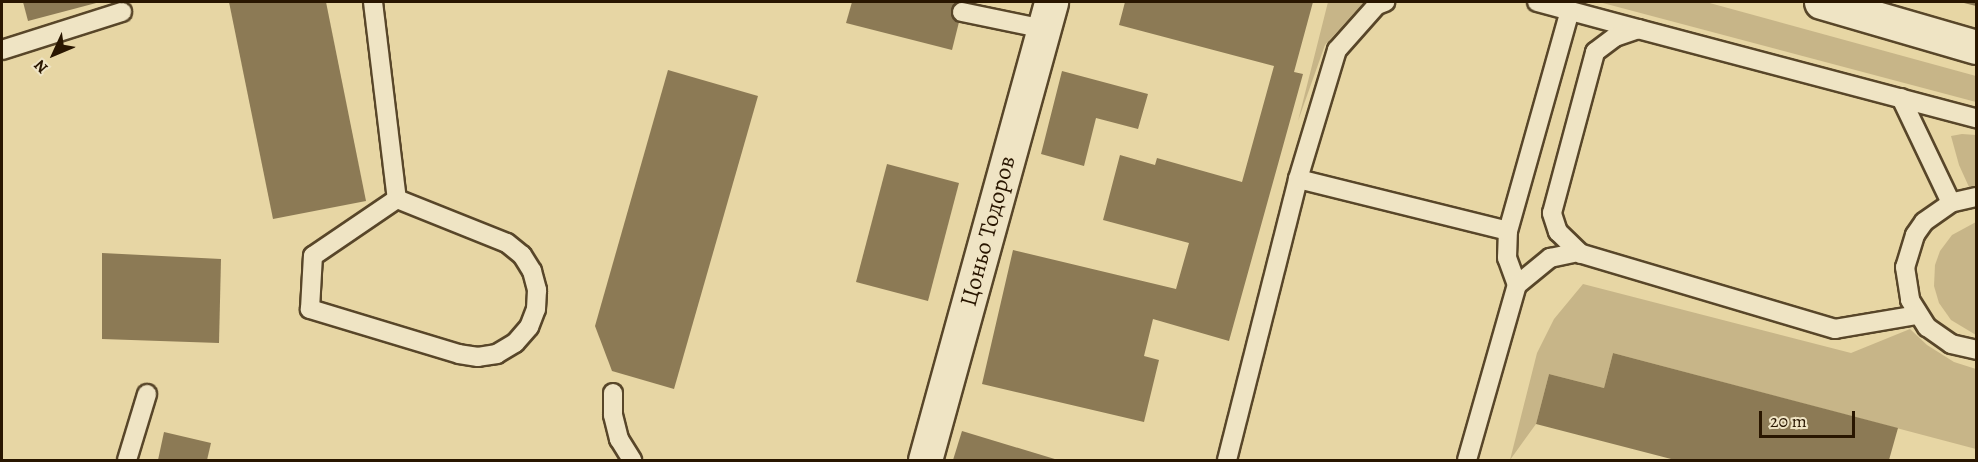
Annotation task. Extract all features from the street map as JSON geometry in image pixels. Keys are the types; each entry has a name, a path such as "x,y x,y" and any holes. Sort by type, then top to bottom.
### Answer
{"street":[{"path":"1821,2 1977,46"},
{"name":"Цоньо Тодоров","path":"926,460 1047,16"}],"lane":[{"path":"373,2 397,200"},
{"path":"1227,460 1298,179 1337,50 1377,5 1385,2"},
{"path":"1537,2 1977,118"},
{"path":"1517,285 1507,258 1508,231 1570,11"},
{"path":"2,50 122,12"},
{"path":"962,12 1047,16"},
{"path":"1638,29 1615,38 1595,52 1552,213 1558,232 1578,252 1835,329 1917,315"},
{"path":"1901,99 1951,203"},
{"path":"1298,179 1508,231"},
{"path":"1977,197 1951,203 1924,222 1908,251 1906,284 1917,315 1938,337 1952,344 1977,350"},
{"path":"397,200 507,243 522,255 532,271 537,300 529,327 516,343 497,354 478,357 459,354 310,309 313,256 397,200"},
{"path":"1467,460 1517,285 1550,258 1578,252"},
{"path":"613,393 613,415 619,439 632,460"},
{"path":"127,460 147,394"}],"shaded area":[{"path":"1328,2 1364,2 1325,45 1298,121"},
{"path":"1599,2 1706,2 1976,76 1976,102"},
{"path":"1976,135 1976,186 1969,187 1959,165 1951,136"},
{"path":"1976,222 1976,335 1951,320 1939,303 1934,286 1935,265 1940,251 1952,235"},
{"path":"1583,284 1851,353 1910,329 1927,345 1954,362 1976,369 1976,449 1613,353 1604,388 1549,374 1536,424 1510,460 1537,353 1554,319"}],"building":[{"path":"23,2 100,2 28,21"},
{"path":"229,2 326,2 366,201 273,219"},
{"path":"852,2 964,2 952,50 846,23"},
{"path":"1125,2 1313,2 1294,72 1303,74 1229,341 1153,319 1144,356 1159,360 1144,422 982,384 1013,250 1176,289 1189,243 1103,220 1120,155 1155,165 1157,158 1242,182 1274,66 1119,25"},
{"path":"1960,2 1976,2 1976,6"},
{"path":"668,70 758,96 674,389 612,371 595,326"},
{"path":"1062,71 1148,94 1138,129 1096,118 1084,166 1041,154"},
{"path":"887,164 959,183 928,301 856,282"},
{"path":"102,253 221,259 219,343 102,339"},
{"path":"1613,353 1898,428 1889,460 1675,460 1536,424 1549,374 1604,388"},
{"path":"962,431 1058,460 953,460"},
{"path":"164,432 211,443 207,460 158,460"}]}
